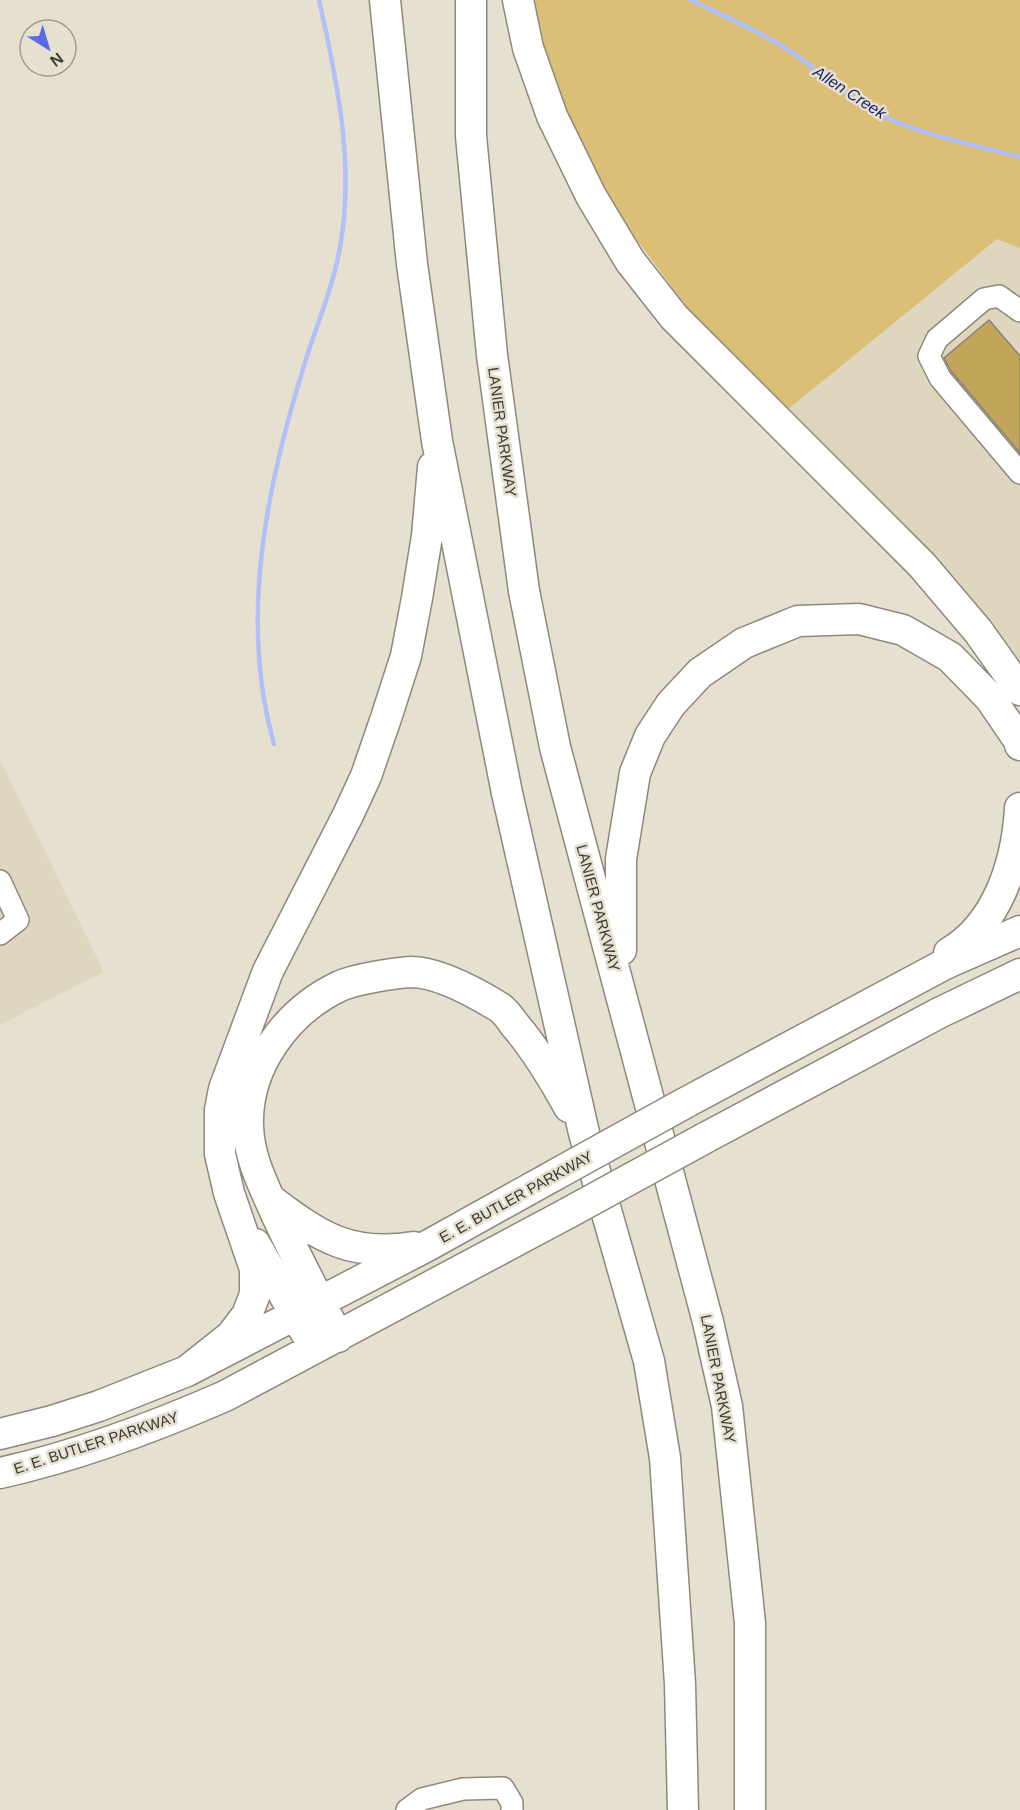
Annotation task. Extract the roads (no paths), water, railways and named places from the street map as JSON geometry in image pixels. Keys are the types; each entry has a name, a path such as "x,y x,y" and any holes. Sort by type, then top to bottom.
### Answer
{"highway":[{"path":"385,0 412,264 437,441 507,793 584,1133 646,1352 665,1458 680,1684 683,1810"},
{"name":"LANIER PARKWAY","path":"471,0 471,136 492,355 524,591 555,747 708,1322 727,1406 750,1623 750,1810"},
{"path":"518,0 528,48 552,116 591,196 630,261 674,317 922,565 978,631 1020,690"},
{"path":"187,1371 231,1336 247,1314 255,1294 255,1269 236,1214 220,1154 220,1110 224,1089 268,971 348,815 366,776 386,718 406,656 417,598 437,441"},
{"path":"621,992 621,859 635,773 650,736 671,704 700,673 744,643 798,621 859,619 903,630 950,657 990,698 1020,745"},
{"path":"867,1004 962,945 986,917 1004,888 1019,825 1020,808"},
{"name":"E. E. BUTLER PARKWAY","path":"0,1434 99,1406 187,1371 429,1245 867,1004 945,964 1020,931"},
{"path":"326,1344 308,1308 270,1200 260,1179 248,1128 248,1105 260,1067 272,1044 286,1026 312,1002 342,985 383,976 413,972 453,982 501,1009 525,1037 552,1076 584,1133"},
{"name":"E. E. BUTLER PARKWAY","path":"0,1473 42,1464 175,1418 225,1396 326,1344 939,1013 1020,974"},
{"path":"270,1200 308,1228 334,1241 356,1248 382,1251 429,1245"},
{"path":"236,1214 308,1308"}],"lane":[{"path":"1020,311 999,297 984,299 937,339 929,356 940,378 1020,473"},
{"path":"0,881 18,920 0,934"},
{"path":"407,1810 422,1799 463,1789 503,1788 512,1803 512,1810"}],"waterway":[{"path":"274,744 264,697 259,650 258,603 268,508 290,415 333,278 340,247 346,185 338,92 319,0"},
{"name":"Allen Creek","path":"691,0 774,41 863,105 891,120 946,138 1020,157"}]}
